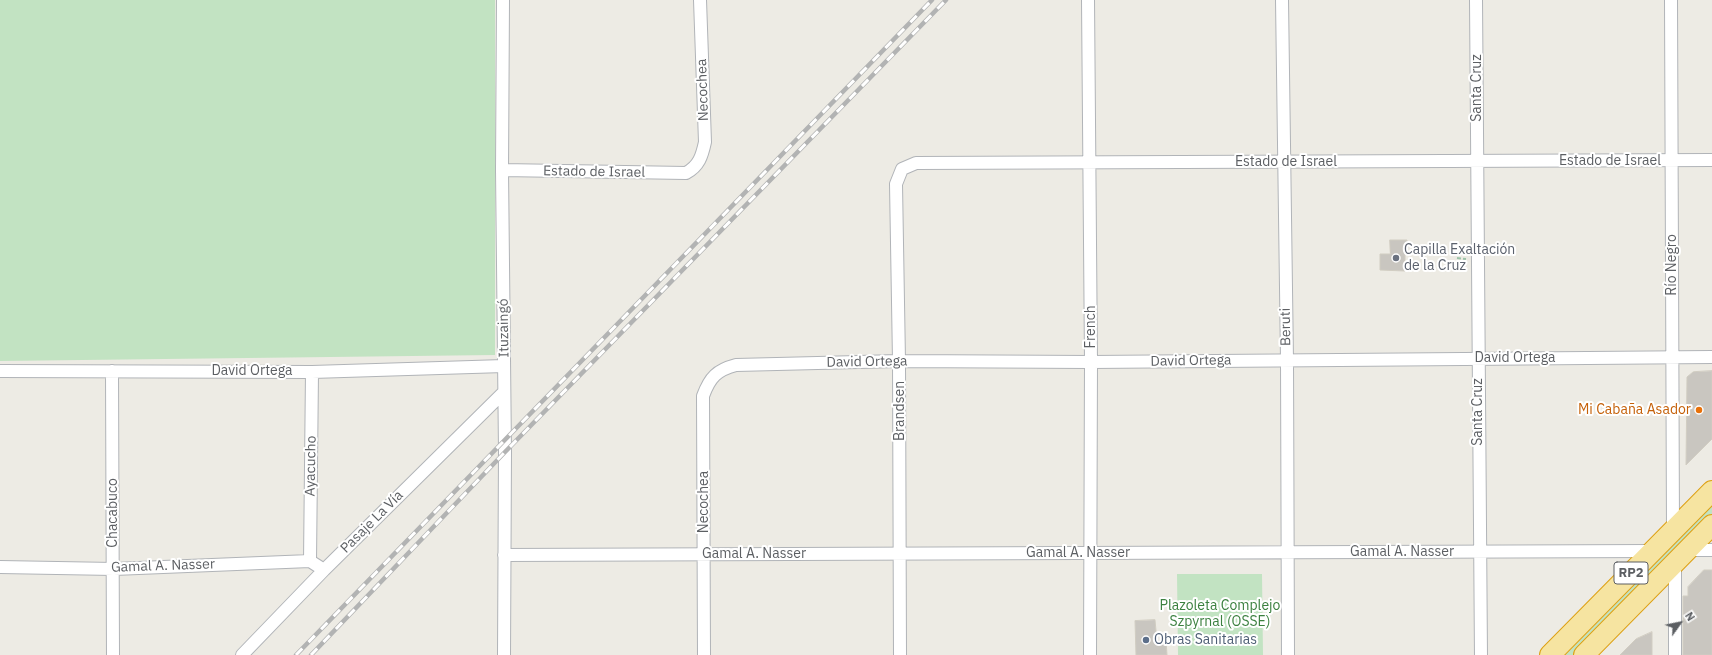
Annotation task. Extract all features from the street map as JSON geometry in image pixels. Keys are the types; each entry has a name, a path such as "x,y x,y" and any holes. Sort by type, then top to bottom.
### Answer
{"highway":[{"name":"RP2","path":"1550,655 1712,491"},
{"name":"RP2","path":"1584,655 1712,525"}],"street":[{"name":"Ituzaingó","path":"504,0 502,170 504,655"},
{"name":"Necochea","path":"686,173 693,169 699,162 705,142 700,0"},
{"name":"French","path":"1088,0 1091,362 1090,655"},
{"name":"Beruti","path":"1282,0 1287,360 1288,655"},
{"name":"Santa Cruz","path":"1476,0 1480,655"},
{"name":"Río Negro","path":"1671,0 1673,530"},
{"name":"Estado de Israel","path":"902,169 916,163 1712,160"},
{"name":"Brandsen","path":"900,655 899,361 896,184 902,169"},
{"name":"Estado de Israel","path":"502,170 686,173"},
{"name":"David Ortega","path":"713,376 723,369 736,365 899,361 1091,362 1712,357"},
{"name":"David Ortega","path":"0,372 312,372 504,366"},
{"name":"Chacabuco","path":"112,371 114,569 113,655"},
{"name":"Ayacucho","path":"310,561 312,372"},
{"name":"Necochea","path":"704,655 703,396 707,385 713,376"},
{"name":"Pasaje La Vía","path":"242,655 324,570 504,392"},
{"path":"1675,655 1681,557 1712,550"},
{"name":"Gamal A. Nasser","path":"504,555 1652,551"},
{"name":"Gamal A. Nasser","path":"0,567 114,569 310,561"},
{"path":"310,561 324,570"}],"green space":[{"path":"0,0 495,0 495,355 0,361"},
{"path":"1712,506 1712,516 1574,655 1565,655"},
{"name":"Plazoleta Complejo Szpyrnal (OSSE)","path":"1177,574 1262,574 1263,655 1178,655"}],"building":[{"path":"1390,240 1407,240 1407,251 1405,251 1405,271 1380,270 1380,254 1390,254"},
{"name":"Mi Cabaña Asador","path":"1712,371 1712,439 1686,465 1687,377 1693,372"},
{"path":"1704,570 1712,570 1712,655 1683,655 1683,596 1688,596 1688,587"},
{"path":"1155,620 1157,641 1166,641 1167,655 1136,655 1135,621"},
{"path":"1652,632 1652,655 1620,655 1636,639"}],"railway":[{"path":"296,655 932,0"},
{"path":"311,655 505,452 946,0"}],"place":[{"name":"Capilla Exaltación de la Cruz","path":"1396,258"},
{"name":"Mi Cabaña Asador","path":"1699,410"},
{"name":"Obras Sanitarias","path":"1146,640"}]}
